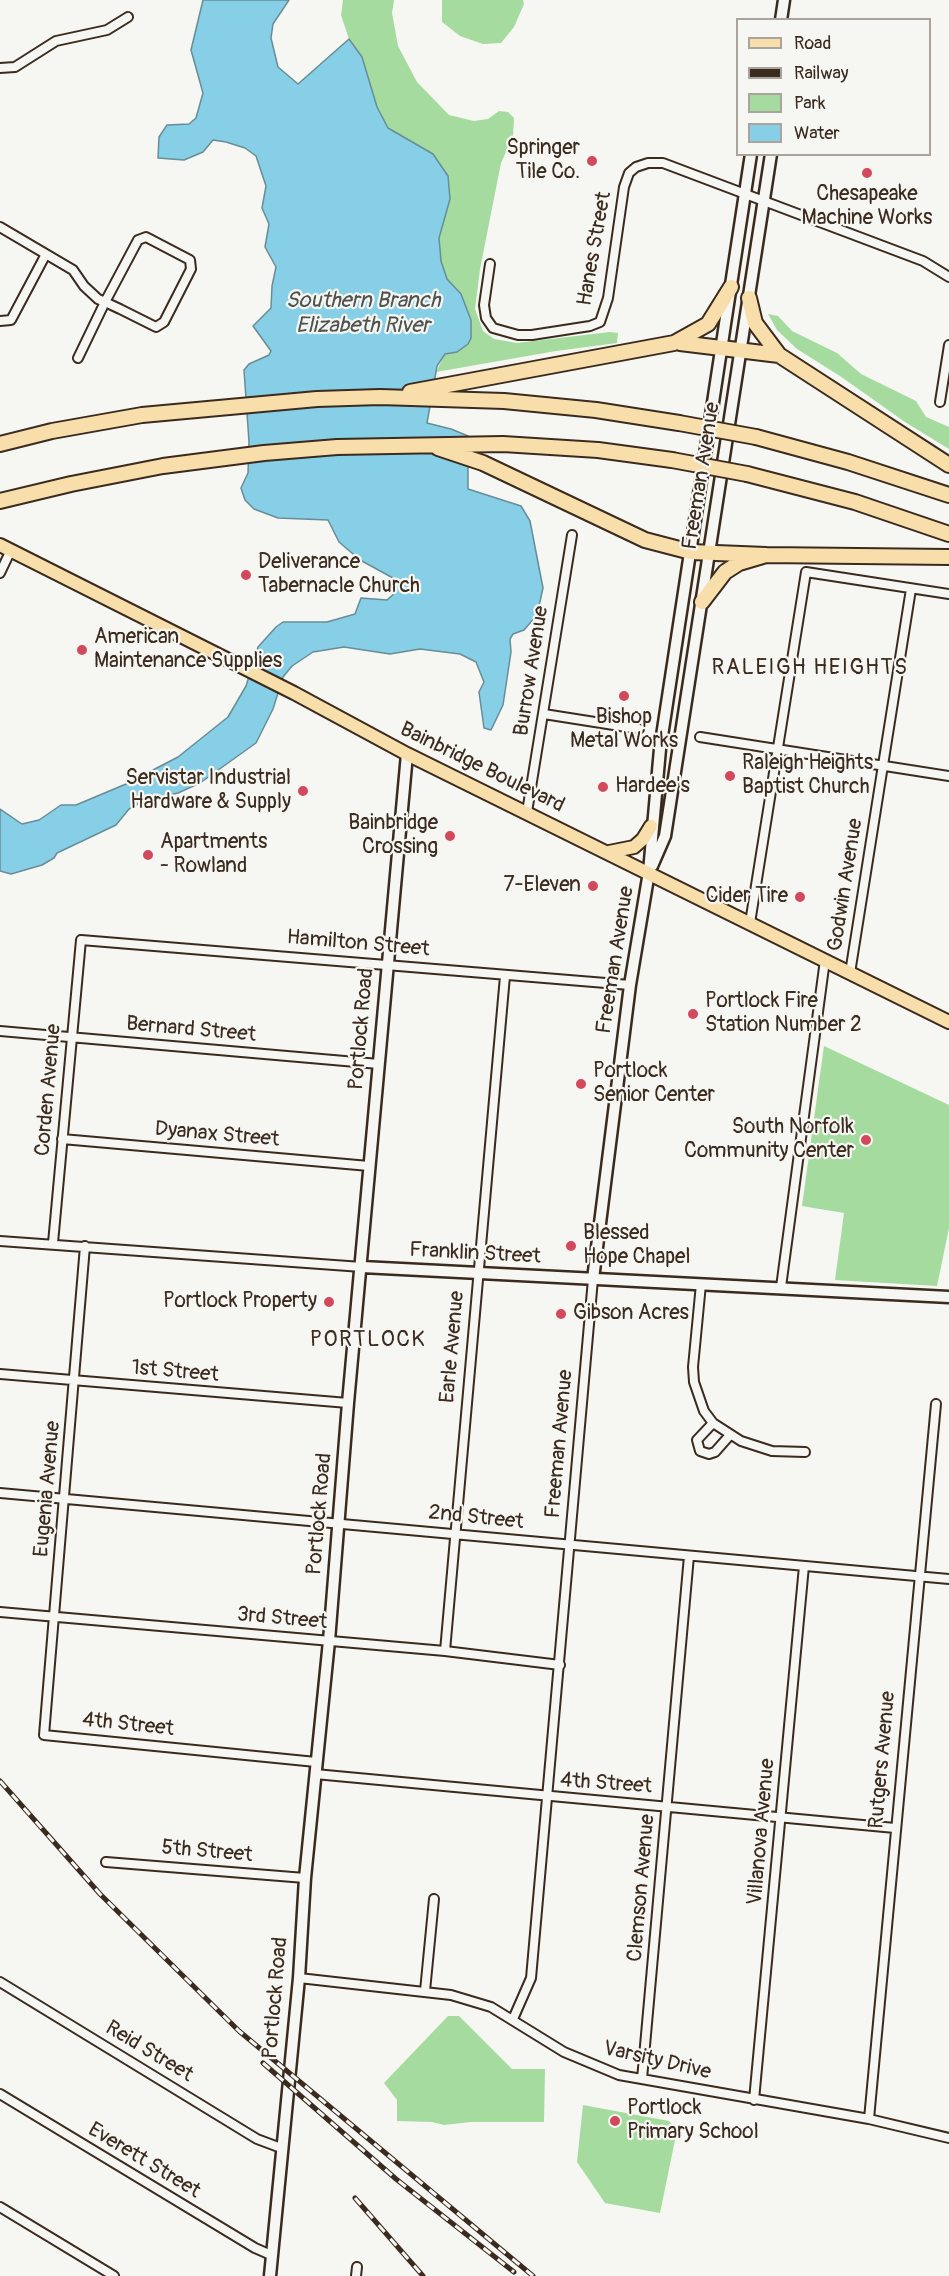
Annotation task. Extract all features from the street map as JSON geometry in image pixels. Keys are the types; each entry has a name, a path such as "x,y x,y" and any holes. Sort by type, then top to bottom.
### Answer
{"highway":[{"path":"674,343 708,324 731,287"},
{"path":"749,298 755,323 779,355 949,465"},
{"path":"380,397 674,343 722,346 779,355"},
{"path":"0,444 114,419 222,406 380,397 455,399 557,405 756,436 848,462 949,495"},
{"path":"421,444 483,463 645,540 691,552 949,557"},
{"path":"1,500 123,473 227,457 337,447 482,444 597,450 672,460 747,474 855,502 949,534"},
{"path":"702,602 725,572 739,563 766,555"}],"main road":[{"path":"781,18 784,0"},
{"name":"Freeman Avenue","path":"593,1279 630,985 649,872 651,826 660,749 751,156"},
{"name":"Freeman Avenue","path":"649,872 665,836 771,156"},
{"name":"Bainbridge Boulevard","path":"5,548 294,693 407,754 949,1022"},
{"name":"Portlock Road","path":"270,2276 299,1978 305,1878 329,1641 348,1403 407,754"},
{"path":"609,852 634,847 643,839 651,826"},
{"name":"Franklin Street","path":"362,1267 949,1297"}],"street":[{"path":"0,68 15,67 56,41 108,30 128,17"},
{"name":"Hanes Street","path":"490,264 484,304 486,318 494,328 518,335 532,335 590,326 600,322 624,187 629,174 636,167 648,163 678,167 763,202 923,261 949,277"},
{"path":"0,227 73,270 84,286 105,302 156,327 164,322 191,269 190,260 146,237 138,240 105,302 78,358"},
{"path":"0,321 11,320 46,254"},
{"path":"940,402 949,345"},
{"name":"Burrow Avenue","path":"527,812 572,535"},
{"path":"0,573 5,548"},
{"path":"750,923 806,572 949,594"},
{"name":"Godwin Avenue","path":"850,973 911,589"},
{"path":"544,714 639,729"},
{"path":"700,737 776,751 949,776"},
{"name":"Hamilton Street","path":"81,940 388,963 506,976 630,985"},
{"name":"Corden Avenue","path":"53,1243 81,940"},
{"name":"Godwin Avenue","path":"781,1287 825,960"},
{"name":"Earle Avenue","path":"445,1650 506,976"},
{"name":"Bernard Street","path":"0,1031 379,1064"},
{"name":"Dyanax Street","path":"62,1139 369,1166"},
{"name":"Franklin Street","path":"0,1240 362,1267"},
{"name":"Eugenia Avenue","path":"44,1735 76,1382 85,1246"},
{"name":"Freeman Avenue","path":"513,2019 531,1977 593,1279"},
{"path":"701,1284 693,1367 694,1382 704,1411 713,1423 730,1435 772,1451 805,1452"},
{"name":"1st Street","path":"0,1374 348,1403"},
{"name":"Rutgers Avenue","path":"868,2120 936,1404"},
{"path":"713,1423 698,1440 700,1451 709,1454 715,1452 730,1435"},
{"name":"2nd Street","path":"0,1493 949,1579"},
{"name":"Clemson Avenue","path":"642,2079 689,1556"},
{"name":"Villanova Avenue","path":"754,2100 804,1566"},
{"name":"3rd Street","path":"0,1612 445,1650 560,1665"},
{"name":"4th Street","path":"44,1735 316,1762"},
{"name":"4th Street","path":"315,1774 895,1828"},
{"name":"5th Street","path":"106,1862 305,1878"},
{"path":"425,1991 434,1899"},
{"name":"Varsity Drive","path":"299,1978 425,1991 475,2001 513,2019 564,2052 618,2075 868,2120 949,2138"},
{"name":"Reid Street","path":"0,1982 257,2139 281,2148"},
{"name":"Everett Street","path":"0,2094 255,2248 271,2255"},
{"path":"0,2207 114,2276"},
{"path":"356,2276 357,2267"}],"green space":[{"path":"343,0 394,0 392,13 398,46 417,82 449,115 474,121 488,119 499,111 508,112 514,118 513,136 501,163 480,269 475,309 483,331 494,339 517,343 610,332 618,333 617,343 436,372 445,354 457,352 468,344 471,338 471,319 461,294 447,279 441,261 439,238 450,199 406,139 388,129 377,107 362,57 349,39 341,15"},
{"path":"442,0 523,0 524,4 514,27 501,43 483,44 460,36 442,22"},
{"path":"768,314 778,316 792,331 837,353 861,374 916,401 926,417 949,427 949,449 797,349 777,330"},
{"path":"824,1046 949,1105 949,1228 937,1286 835,1280 844,1213 802,1206"},
{"path":"448,2016 459,2016 512,2069 545,2069 544,2122 471,2122 444,2125 432,2122 397,2121 397,2100 384,2083"},
{"path":"583,2105 669,2121 677,2130 660,2213 605,2203 577,2162"}],"water":[{"name":"Southern Branch Elizabeth River","path":"203,0 289,0 273,24 271,38 278,67 298,84 349,39 362,57 377,107 388,128 433,154 448,176 450,199 439,238 441,261 447,279 461,294 471,320 471,338 468,344 457,352 445,354 437,366 427,423 468,436 468,489 521,506 530,521 543,588 537,615 524,630 513,634 510,639 511,652 503,705 491,730 484,728 479,692 484,682 476,662 460,654 420,649 390,654 344,647 313,652 292,666 283,677 273,709 256,743 200,783 178,793 143,801 129,809 116,825 57,853 54,858 42,865 11,874 0,871 0,809 22,824 39,820 61,805 76,805 126,784 178,757 228,717 246,686 258,647 276,627 283,622 327,622 355,614 361,598 387,600 396,592 393,578 360,560 339,542 328,520 278,518 254,509 245,500 241,488 248,473 249,442 244,370 249,364 269,355 271,351 253,326 271,308 276,267 265,247 269,224 262,208 266,186 256,156 245,148 226,142 213,140 203,152 184,160 158,158 159,137 167,125 189,124 196,118 203,93 191,50"}],"railway":[{"path":"0,1781 100,1894 239,2031 533,2276"},
{"path":"263,2063 396,2179 514,2272"},
{"path":"355,2198 423,2276"}],"place":[{"name":"Springer Tile Co.","path":"592,161"},
{"name":"Chesapeake Machine Works","path":"867,173"},
{"name":"Deliverance Tabernacle Church","path":"246,575"},
{"name":"American Maintenance Supplies","path":"82,650"},
{"name":"Bishop Metal Works","path":"624,696"},
{"name":"Raleigh Heights Baptist Church","path":"730,776"},
{"name":"Hardee's","path":"603,787"},
{"name":"Servistar Industrial Hardware & Supply","path":"303,791"},
{"name":"Bainbridge Crossing","path":"450,836"},
{"name":"Apartments - Rowland","path":"148,855"},
{"name":"7-Eleven","path":"593,886"},
{"name":"Cider Tire","path":"800,897"},
{"name":"Portlock Fire Station Number 2","path":"693,1014"},
{"name":"Portlock Senior Center","path":"581,1084"},
{"name":"South Norfolk Community Center","path":"866,1140"},
{"name":"Blessed Hope Chapel","path":"571,1246"},
{"name":"Portlock Property","path":"329,1302"},
{"name":"Gibson Acres","path":"561,1314"},
{"name":"Portlock Primary School","path":"615,2121"}],"district":[{"name":"RALEIGH HEIGHTS","path":"810,668"},
{"name":"PORTLOCK","path":"368,1340"}]}
